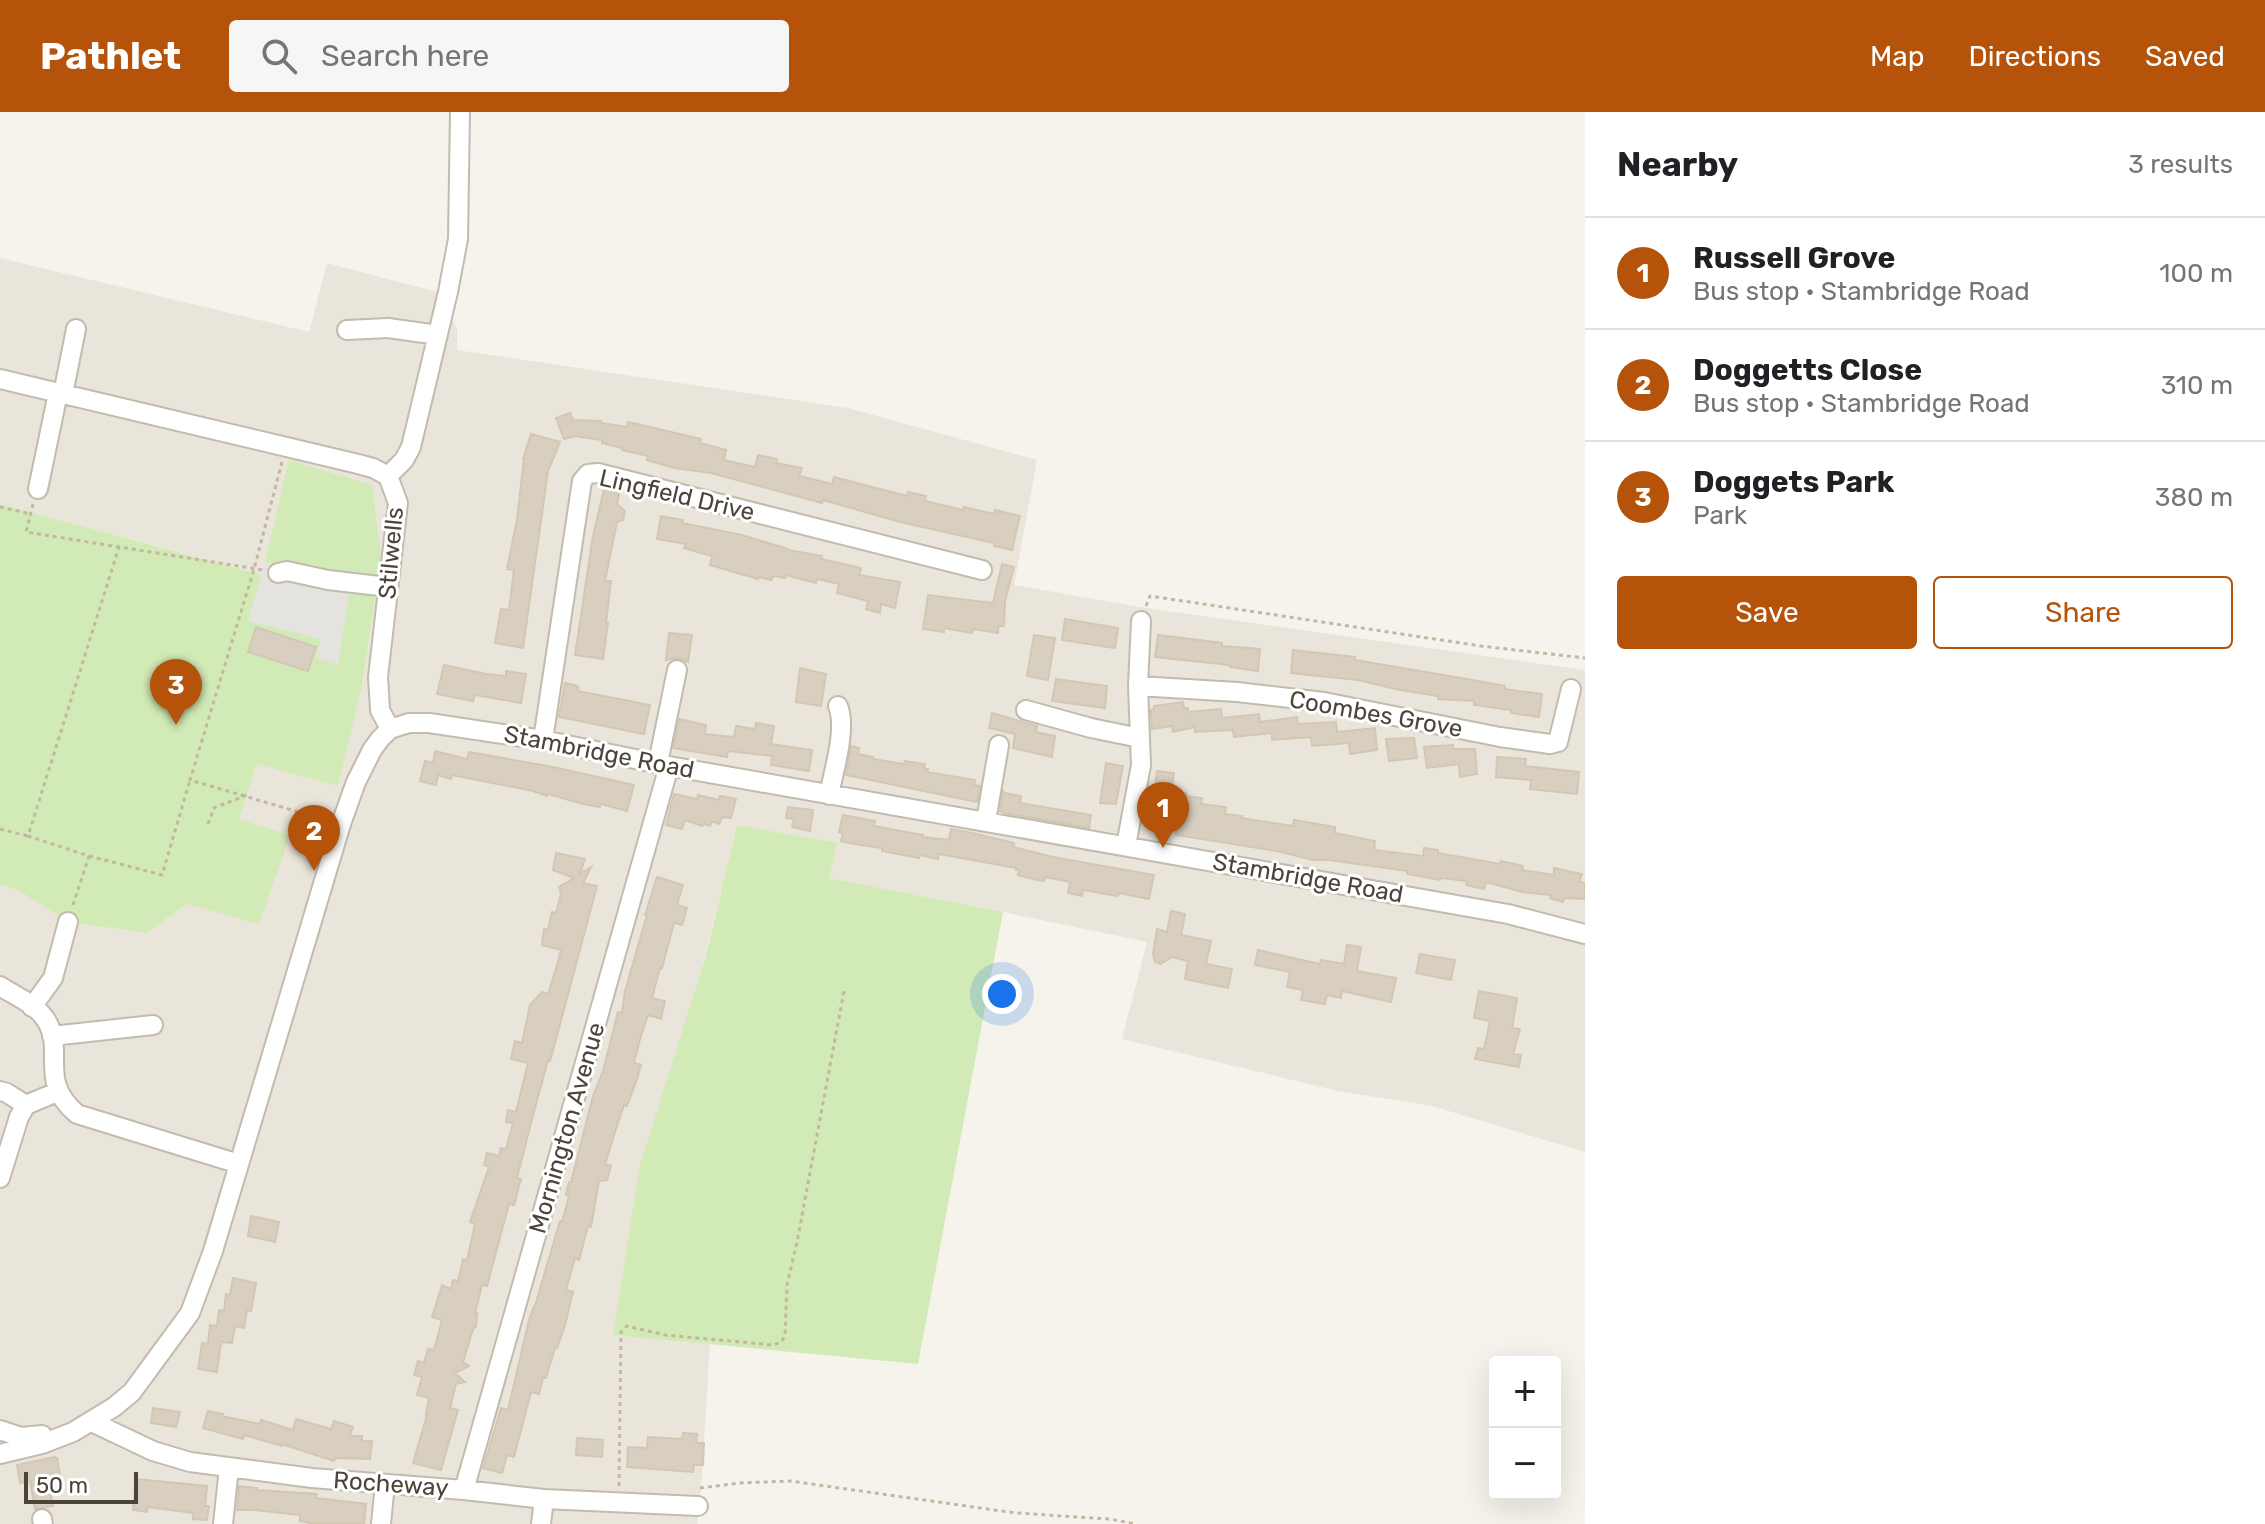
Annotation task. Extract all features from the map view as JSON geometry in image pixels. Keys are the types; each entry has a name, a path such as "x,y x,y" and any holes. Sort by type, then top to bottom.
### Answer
{"street":[{"name":"Stilwells","path":"390,729 380,710 378,677 398,503 388,476 404,460 411,447 448,292 458,239 460,112"},
{"path":"347,330 388,328 438,335"},
{"path":"38,489 76,329"},
{"path":"0,379 373,468 388,476"},
{"name":"Lingfield Drive","path":"543,740 582,481 588,474 598,473 982,570"},
{"path":"278,573 287,571 328,580 388,587"},
{"path":"1126,846 1141,765 1138,686 1141,621"},
{"name":"Mornington Avenue","path":"464,1490 664,765 677,670"},
{"name":"Coombes Grove","path":"1138,686 1237,692 1324,702 1550,744 1558,742 1571,689"},
{"path":"829,795 841,730 838,706"},
{"path":"1026,710 1140,738"},
{"name":"Stambridge Road","path":"390,729 409,723 429,723 543,740 829,795 1508,914 1585,934"},
{"path":"0,1454 42,1444 73,1432 114,1407 132,1392 190,1313 213,1251 341,824 372,750 390,729"},
{"path":"986,821 999,745"},
{"path":"32,1007 53,978 68,922"},
{"path":"0,986 46,1019 52,1036 57,1092 77,1114 239,1164"},
{"path":"52,1036 153,1025"},
{"path":"0,1091 26,1105"},
{"path":"0,1178 19,1117 26,1105 57,1092"},
{"name":"Rocheway","path":"92,1422 171,1458 229,1468 686,1510"},
{"path":"0,1430 21,1437 73,1432"},
{"path":"223,1524 229,1468"},
{"path":"381,1524 385,1484"},
{"path":"541,1524 544,1499"}],"path":[{"path":"0,829 162,875 254,569 286,448"},
{"path":"38,489 26,532 278,573"},
{"path":"0,507 31,514"},
{"path":"28,836 119,547"},
{"path":"1141,621 1150,596 1481,646 1585,658"},
{"path":"190,780 341,824"},
{"path":"208,824 214,808 247,795"},
{"path":"68,922 89,856"},
{"path":"618,1502 621,1332 627,1326 665,1335 773,1345 785,1336 787,1285 844,991"},
{"path":"686,1510 697,1489 790,1481 1016,1513 1110,1519 1136,1524"}],"shaded area":[{"path":"0,258 309,332 327,263 441,293 457,329 457,350 848,408 1037,460 1014,585 1139,607 1585,670 1585,1152 1432,1106 1338,1091 1122,1039 1147,942 828,878 837,844 737,825 613,1334 710,1344 697,1524 0,1524 0,884 18,890 68,922 146,933 290,835 239,819 257,764 338,785 362,686 381,556 263,575 0,504"},
{"path":"265,562 351,582 338,665 316,658 321,639 248,621"}],"green space":[{"path":"289,460 372,485 381,557 362,686 338,786 257,764 239,819 290,835 259,924 188,904 146,933 68,922 18,890 0,884 0,504 262,575"},
{"path":"737,825 837,843 829,878 1003,912 918,1364 613,1335 640,1165 705,959"}],"building":[{"path":"570,413 573,420 601,421 627,427 628,422 701,439 700,443 726,450 724,460 755,467 758,455 777,459 776,463 802,468 799,476 832,484 834,477 907,496 908,492 926,496 925,501 963,510 964,507 994,514 995,510 1020,516 1012,550 823,500 822,503 711,473 674,468 647,460 648,456 602,443 602,440 575,436 564,439 556,418"},
{"path":"531,434 560,442 548,471 523,648 495,643 501,609 509,610 514,570 507,569 517,520 523,459"},
{"path":"604,489 619,493 617,504 625,511 623,520 617,522 605,581 611,581 603,659 575,655 593,536"},
{"path":"661,516 822,556 821,559 861,568 859,575 900,582 895,608 881,604 880,613 866,609 868,601 837,593 839,584 817,579 816,583 785,575 785,578 774,576 771,580 758,579 710,565 712,556 684,548 686,544 657,539"},
{"path":"1002,564 1014,567 1005,601 1004,626 998,626 998,633 973,629 972,633 944,628 944,632 923,629 928,595 993,603"},
{"path":"1065,619 1118,628 1115,648 1062,640"},
{"path":"256,627 316,647 308,671 248,652"},
{"path":"669,633 692,635 688,662 679,658 666,660"},
{"path":"1034,635 1055,638 1048,680 1027,676"},
{"path":"1158,635 1260,649 1258,671 1155,657"},
{"path":"1293,650 1355,657 1355,660 1542,694 1539,717 1474,705 1474,701 1438,699 1438,696 1358,680 1291,673"},
{"path":"444,665 486,674 506,676 506,671 526,674 521,703 475,695 473,701 437,694"},
{"path":"800,668 826,674 821,706 796,702"},
{"path":"1056,679 1107,686 1105,708 1052,701"},
{"path":"565,683 578,686 578,691 650,705 644,734 559,717"},
{"path":"1183,702 1188,712 1221,709 1222,718 1259,714 1260,722 1297,717 1298,724 1336,722 1337,732 1375,728 1377,750 1350,754 1349,743 1312,746 1311,737 1272,740 1272,733 1234,737 1233,730 1195,732 1195,727 1173,732 1172,726 1152,729 1151,710 1154,706"},
{"path":"992,713 1037,726 1036,732 1055,736 1052,757 1013,748 1015,734 989,728"},
{"path":"679,719 706,725 705,734 734,737 736,726 755,729 756,723 774,726 771,744 812,750 809,771 771,765 772,756 728,751 727,757 673,748"},
{"path":"1414,738 1417,758 1389,761 1386,739"},
{"path":"1453,745 1453,749 1475,749 1477,774 1460,777 1459,764 1427,768 1424,747"},
{"path":"851,746 859,748 858,754 873,759 925,764 927,772 975,780 974,785 980,786 977,802 846,775"},
{"path":"435,751 467,759 469,752 634,785 627,811 452,775 451,779 438,775 436,785 420,781 425,761 433,763"},
{"path":"1497,757 1526,759 1525,766 1579,772 1577,794 1530,789 1531,780 1496,777"},
{"path":"1106,763 1123,766 1116,804 1100,803"},
{"path":"1157,771 1174,773 1171,791 1202,798 1201,804 1226,807 1225,814 1241,818 1293,826 1294,820 1335,827 1335,833 1375,841 1374,850 1423,856 1424,848 1500,864 1501,861 1523,866 1522,870 1554,875 1554,868 1582,874 1579,882 1585,883 1585,899 1565,898 1563,902 1550,898 1551,895 1522,892 1486,882 1484,889 1466,885 1467,881 1440,880 1407,874 1407,871 1313,860 1176,835 1179,814 1152,810"},
{"path":"1003,791 1021,796 1020,803 1091,815 1089,828 1000,812"},
{"path":"674,794 697,799 698,795 719,800 720,796 736,799 731,818 722,817 719,824 712,821 710,826 685,820 682,829 666,825"},
{"path":"788,807 813,810 810,831 792,827 794,819 786,818"},
{"path":"843,815 875,821 874,826 923,837 949,840 951,829 972,833 1053,857 1154,875 1149,899 1083,890 1082,896 1068,893 1070,882 1045,877 1044,881 1037,880 1018,875 1016,868 939,854 938,859 919,855 919,858 848,843 841,841 843,834 839,832"},
{"path":"556,853 585,859 580,874 591,867 583,883 597,886 532,1119 517,1178 521,1179 514,1205 509,1204 487,1286 482,1285 475,1313 476,1327 463,1362 469,1366 455,1373 465,1382 456,1384 450,1408 458,1410 441,1470 413,1463 429,1398 417,1395 422,1377 414,1375 418,1361 424,1363 428,1349 434,1350 442,1320 432,1317 442,1285 451,1289 453,1280 458,1281 463,1259 467,1260 475,1224 470,1222 489,1167 484,1165 487,1153 499,1156 501,1148 506,1149 513,1123 506,1122 508,1110 516,1112 528,1063 511,1059 515,1041 522,1043 530,1005 542,992 548,994 558,962 561,950 542,945 544,929 548,930 552,912 556,913 561,894 559,887 574,878 553,870"},
{"path":"657,877 683,885 677,905 687,908 682,925 674,923 652,998 665,1001 661,1019 648,1015 640,1039 634,1063 641,1065 605,1164 611,1166 607,1180 599,1181 591,1227 588,1226 579,1260 575,1258 566,1290 573,1292 546,1378 543,1378 539,1394 531,1392 514,1457 507,1455 502,1473 483,1468 501,1408 508,1410 529,1320 562,1222 569,1196 566,1195 569,1182 618,1012 622,1013 625,991"},
{"path":"1171,911 1185,914 1181,935 1211,941 1206,964 1232,969 1228,988 1185,979 1188,961 1172,957 1161,964 1155,962 1153,954 1157,929 1167,932"},
{"path":"1347,945 1361,947 1357,971 1396,978 1391,1002 1342,991 1341,998 1327,995 1325,1004 1301,1000 1303,990 1287,987 1290,972 1255,965 1258,950 1320,964 1321,960 1344,964"},
{"path":"1420,954 1455,960 1451,980 1416,973"},
{"path":"1479,991 1517,998 1512,1028 1520,1029 1513,1054 1521,1055 1519,1067 1475,1059 1478,1048 1484,1049 1490,1021 1474,1018"},
{"path":"251,1216 279,1222 275,1242 248,1236"},
{"path":"233,1278 256,1283 251,1311 247,1310 244,1328 235,1326 232,1343 221,1342 217,1372 198,1369 202,1343 208,1344 210,1325 217,1326 219,1310 224,1311 226,1294 230,1295"},
{"path":"153,1408 180,1412 176,1427 151,1423"},
{"path":"208,1411 260,1424 261,1420 293,1430 296,1419 331,1429 334,1421 353,1427 350,1436 362,1436 362,1441 372,1441 370,1459 335,1458 334,1461 282,1444 244,1435 243,1439 203,1428"},
{"path":"683,1433 697,1434 696,1443 704,1443 703,1465 694,1465 693,1472 627,1467 628,1447 647,1448 648,1437 682,1439"},
{"path":"577,1438 603,1440 602,1457 576,1455"},
{"path":"57,1458 60,1476 48,1478 53,1506 35,1509 30,1481 20,1483 17,1465"},
{"path":"136,1479 207,1486 207,1520 193,1519 193,1513 148,1507 147,1512 133,1510"},
{"path":"239,1486 317,1494 316,1498 366,1504 364,1524 315,1524 300,1521 300,1515 237,1510"}],"place":[{"name":"Doggets Park","path":"176,725"},
{"name":"Russell Grove","path":"1163,848"},
{"name":"Doggetts Close","path":"314,871"}]}
